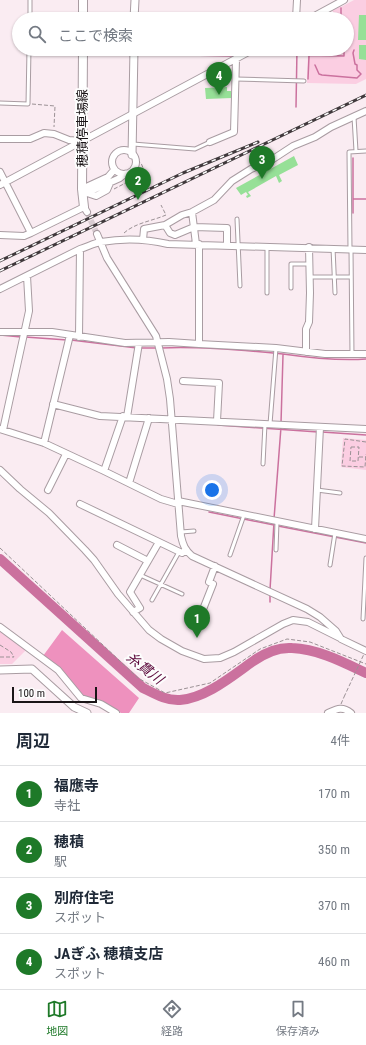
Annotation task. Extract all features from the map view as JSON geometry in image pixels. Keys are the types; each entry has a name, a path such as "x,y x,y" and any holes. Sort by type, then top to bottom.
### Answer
{"main road":[{"path":"83,0 83,12"},
{"name":"穂積停車場線","path":"83,56 82,141 86,210"}],"street":[{"path":"134,12 135,0"},
{"path":"296,12 297,0"},
{"path":"322,12 344,0"},
{"path":"84,193 120,178 134,168 134,56"},
{"path":"3,184 241,56"},
{"path":"210,142 234,132 236,59"},
{"path":"143,240 144,229 165,225 182,215 192,212 214,200 232,181 251,169 270,161 293,146 366,111"},
{"path":"0,139 30,140 44,133 54,134 69,140 82,141"},
{"path":"125,174 121,174 114,170 112,166 112,159 117,153 124,151 127,151 133,157"},
{"path":"84,193 108,177 114,170"},
{"path":"0,172 3,184 31,233"},
{"path":"0,235 24,236 86,210"},
{"path":"192,212 198,244 199,344"},
{"path":"165,225 170,233 175,235 194,227 227,228 227,245"},
{"path":"97,234 107,258 151,328 158,343 167,379 183,546 192,556 307,609 330,626 341,639"},
{"path":"0,289 80,249 101,242 143,240 157,241 168,244 310,247 366,250"},
{"path":"306,352 306,329 309,322 310,247"},
{"path":"79,337 80,249"},
{"path":"27,276 29,310 2,430 44,443 161,499 366,540"},
{"path":"0,332 52,332 125,343 199,344 276,348 325,354 366,354"},
{"path":"44,443 70,335"},
{"path":"104,471 125,417 138,343"},
{"path":"183,381 219,383 217,421"},
{"path":"53,404 100,416 366,429"},
{"path":"129,483 149,418"},
{"path":"314,529 320,427"},
{"path":"48,490 66,454"},
{"path":"0,470 20,489 50,513 85,550 94,560 118,594 149,630 182,651 204,658 220,658 293,620 308,622 365,652"},
{"path":"80,504 179,552 182,553 186,550"},
{"path":"133,612 140,608 130,592 159,542"},
{"path":"117,545 148,561"},
{"path":"198,622 213,584 209,582 215,566"},
{"path":"0,628 58,670 82,698 101,704 116,713"},
{"path":"0,670 32,669 74,707 87,713"},
{"path":"328,713 339,708 343,708 351,713"}],"lane":[{"path":"30,0 30,12"},
{"path":"0,103 28,104 29,56"},
{"path":"236,79 304,81"},
{"path":"354,116 356,151"},
{"path":"133,144 195,149 210,142"},
{"path":"352,355 350,152 366,151"},
{"path":"237,219 240,286"},
{"path":"267,246 267,293"},
{"path":"333,248 335,294"},
{"path":"291,288 291,264 309,264"},
{"path":"310,277 351,277"},
{"path":"263,464 276,348"},
{"path":"317,490 340,493"},
{"path":"230,555 244,515"},
{"path":"276,550 277,522"},
{"path":"181,532 194,531"},
{"path":"330,565 335,533"},
{"path":"152,600 179,552"},
{"path":"363,619 366,558"},
{"path":"140,575 182,594"}],"path":[{"path":"28,104 55,106 54,134"},
{"path":"133,157 141,163 149,182"},
{"path":"114,189 145,173"},
{"path":"366,442 345,439 342,466 365,467 366,454"},
{"path":"352,447 359,448 358,457 358,461 350,461 352,447"},
{"path":"358,457 366,457"},
{"path":"0,646 11,652 14,657 0,657"},
{"path":"344,697 365,652"}],"shaded area":[{"path":"354,0 366,0 366,79 356,84 307,83 308,56 354,56 354,12 333,12 333,9 340,5 341,7"},
{"path":"343,438 366,440 366,470 341,467"},
{"path":"0,629 27,649 12,664 0,664"},
{"path":"62,630 139,698 129,713 121,713 85,697 58,667 43,656"}],"building":[{"path":"359,15 366,15 366,40 358,40"},
{"path":"359,45 366,45 366,60 359,59"},
{"path":"227,87 227,91 231,91 232,98 206,99 205,88"},
{"path":"294,156 298,165 279,175 282,181 279,183 276,176 248,192 251,196 247,198 246,196 248,195 246,192 241,195 236,188"}],"waterway":[{"path":"296,107 297,56"},
{"path":"308,79 309,56"},
{"path":"315,65 319,74 322,75 357,78 361,74 357,70 354,56"},
{"path":"353,158 353,213"},
{"path":"354,199 366,199"},
{"path":"0,335 21,337"},
{"path":"25,337 67,340"},
{"path":"71,340 137,348"},
{"path":"141,348 157,348"},
{"path":"161,348 222,349 324,359 366,359"},
{"path":"281,423 283,355"},
{"path":"218,425 318,432"},
{"path":"274,519 281,427"},
{"path":"322,432 366,435"},
{"path":"209,512 274,525"},
{"path":"270,590 274,522"},
{"path":"278,526 366,543"},
{"name":"糸貫川","path":"0,559 143,688 166,698 180,700 209,691 261,656 287,648 321,653 366,673"},
{"path":"270,594 270,602"}],"tunnel":[{"path":"87,212 97,234"}],"railway":[{"path":"0,271 366,95"},
{"path":"0,261 183,173 258,142"}],"place":[{"name":"JAぎふ 穂積支店","path":"219,95"},
{"name":"別府住宅","path":"262,179"},
{"name":"穂積","path":"138,200"},
{"name":"福應寺","path":"197,638"}]}
